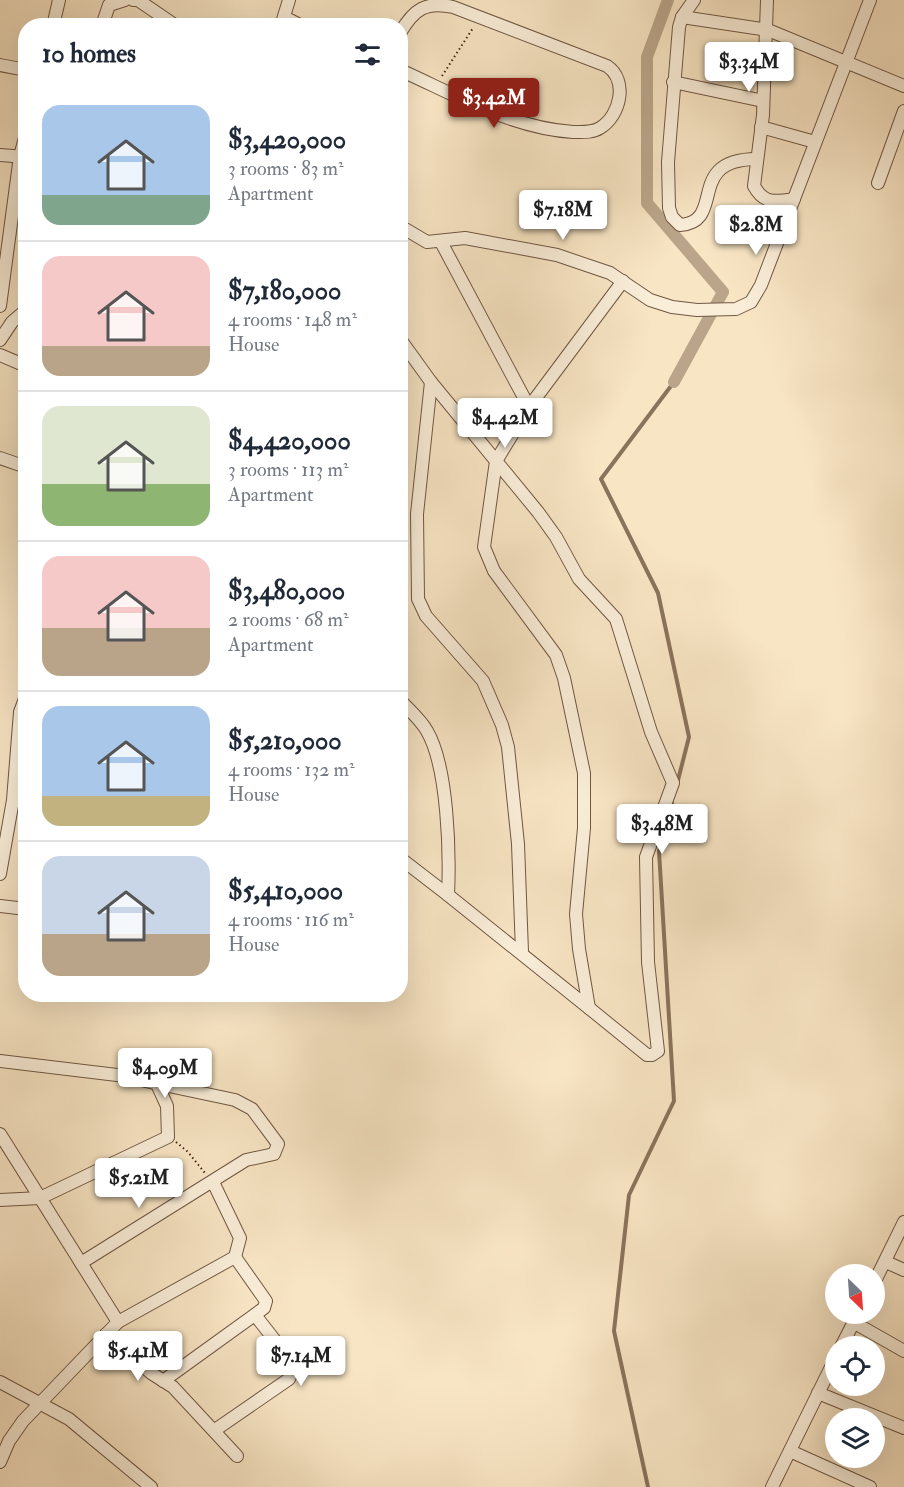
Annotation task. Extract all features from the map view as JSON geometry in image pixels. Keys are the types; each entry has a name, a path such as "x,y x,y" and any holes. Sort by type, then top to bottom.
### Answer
{"street":[{"path":"55,18 59,0"},
{"path":"105,18 110,5 125,0"},
{"path":"133,0 138,0 165,18"},
{"path":"283,18 289,0"},
{"path":"694,0 682,17 673,82 668,194 669,208 677,222 687,224 698,217 720,167 738,160 757,159"},
{"path":"768,0 761,127 754,186 761,197 771,202 794,199"},
{"path":"408,231 427,242 465,238 540,250 610,273 650,300 672,307 712,310 743,306 751,302 761,285 869,0"},
{"path":"408,22 415,12 436,2 607,66 615,72 620,87 613,113 598,129 586,132 555,129 487,111 408,74"},
{"path":"682,17 768,30 904,86"},
{"path":"0,64 18,68"},
{"path":"673,82 763,100"},
{"path":"878,183 904,111"},
{"path":"761,127 815,142"},
{"path":"0,155 18,157"},
{"path":"0,306 18,189"},
{"path":"441,242 529,407"},
{"path":"589,1008 576,914 584,828 584,773 556,655 494,571 484,547 496,461 529,407 622,281"},
{"path":"0,340 6,322"},
{"path":"408,350 556,537 579,579 616,619 651,732 671,776 672,790 646,857 648,962 658,1051 652,1055 647,1054 522,952 408,864"},
{"path":"0,355 18,363"},
{"path":"431,382 417,514 418,599 426,616 483,681 502,725 508,747 518,844 522,952"},
{"path":"0,458 18,464"},
{"path":"408,709 427,730 441,778 447,843 448,895"},
{"path":"0,874 18,756"},
{"path":"0,906 18,908"},
{"path":"0,1061 156,1082 245,1104 278,1144 274,1154 246,1160 81,1263"},
{"path":"0,1200 40,1198 168,1137 167,1106 156,1082"},
{"path":"0,1134 118,1322"},
{"path":"0,1462 9,1441 40,1402 118,1322 235,1257 240,1238 213,1182"},
{"path":"904,1222 886,1262 904,1270"},
{"path":"163,1381 264,1308 266,1301 235,1257"},
{"path":"215,1430 289,1379 293,1369 291,1361 255,1315"},
{"path":"864,1324 904,1351"},
{"path":"106,1334 163,1381 215,1430 237,1456"},
{"path":"772,1487 825,1379"},
{"path":"0,1382 69,1419 151,1487"},
{"path":"818,1393 904,1428"},
{"path":"790,1451 870,1487"}],"path":[{"path":"436,87 479,18"},
{"path":"168,1137 188,1152 213,1182"}],"waterway":[{"path":"668,0 647,57 647,203 723,292 674,382"},
{"path":"674,382 601,479 658,593 689,737 677,784"},
{"path":"648,1487 614,1331 629,1195 674,1101 659,851 672,803"}]}
